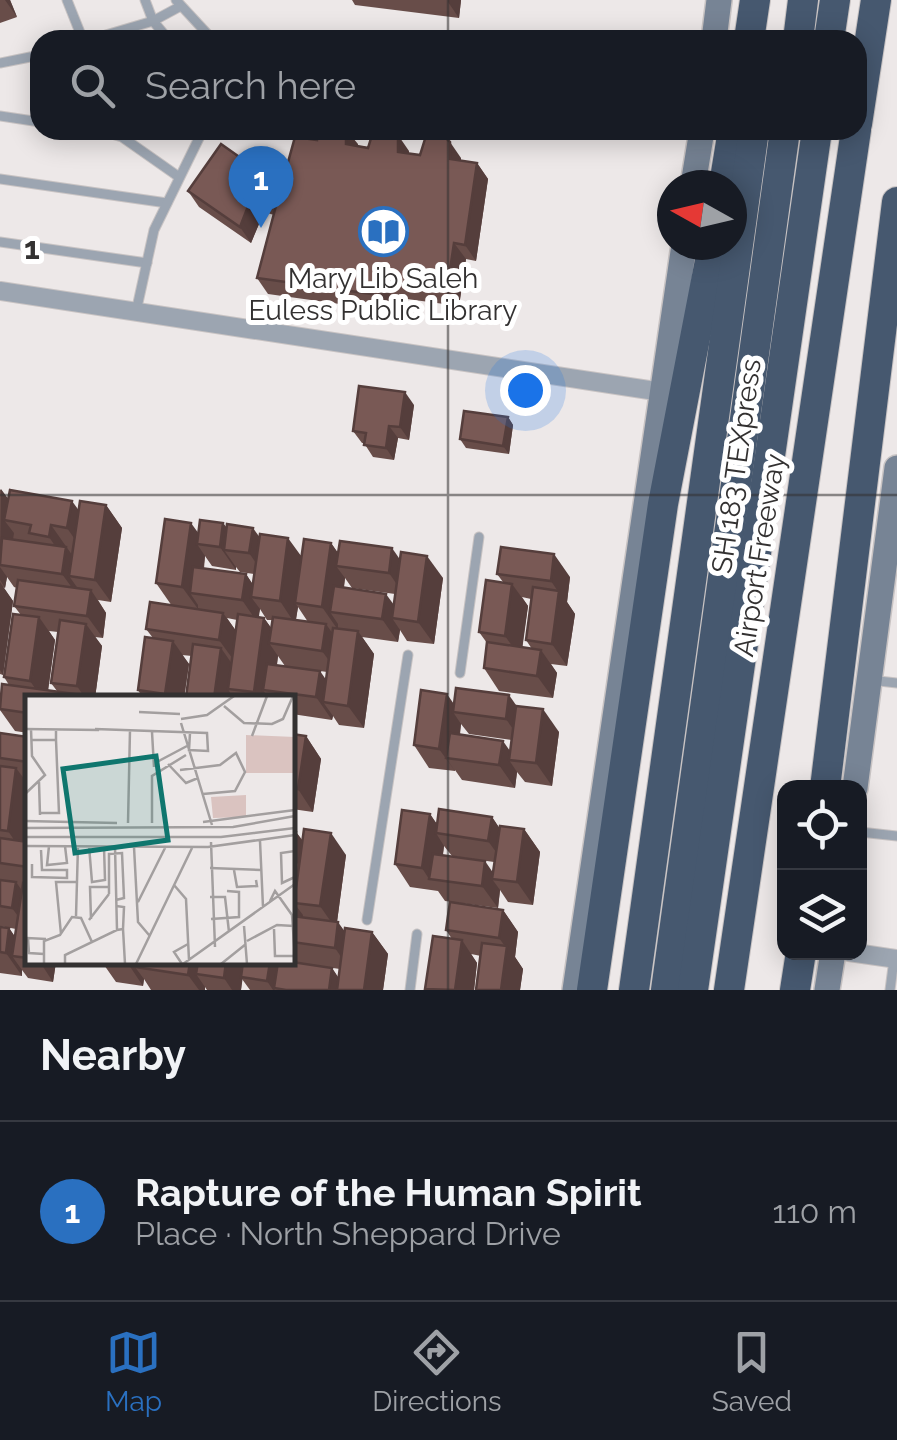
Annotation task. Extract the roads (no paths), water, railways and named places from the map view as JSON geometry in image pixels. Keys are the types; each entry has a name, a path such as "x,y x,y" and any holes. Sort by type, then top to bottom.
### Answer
{"highway":[{"path":"750,30 755,0"},
{"path":"768,30 772,0"},
{"path":"799,30 803,0"},
{"path":"831,30 835,0"},
{"name":"Airport Freeway","path":"867,57 876,0"},
{"path":"727,170 732,140"},
{"path":"634,990 753,140"},
{"name":"SH 183 TEXpress","path":"666,990 784,140"},
{"name":"SH 183 TEXpress","path":"692,990 815,140"},
{"name":"Airport Freeway","path":"729,990 854,140"},
{"path":"826,780 897,202"},
{"path":"592,990 663,504 709,260"},
{"path":"796,990 800,960"}],"main road":[{"path":"715,30 719,0"},
{"path":"696,170 700,140"},
{"path":"575,990 682,260"},
{"path":"856,780 891,566 897,468"},
{"path":"827,990 832,960"}],"street":[{"path":"0,291 662,392"},
{"path":"867,955 896,959"}],"lane":[{"path":"67,0 81,30"},
{"path":"145,0 161,30"},
{"path":"121,30 153,21 178,4 203,30"},
{"path":"0,63 30,57"},
{"path":"0,116 30,120"},
{"path":"125,140 178,177"},
{"path":"136,312 146,264 166,203 198,140"},
{"path":"0,179 166,203"},
{"path":"0,242 146,264"},
{"path":"460,673 479,537"},
{"path":"367,920 408,655"},
{"path":"870,680 897,683"},
{"path":"867,833 897,836"},
{"path":"410,990 417,934"},
{"path":"890,990 896,959"}],"place":[{"name":"Rapture of the Human Spirit","path":"261,228"},
{"name":"Mary Lib Saleh Euless Public Library","path":"383,231"}]}
